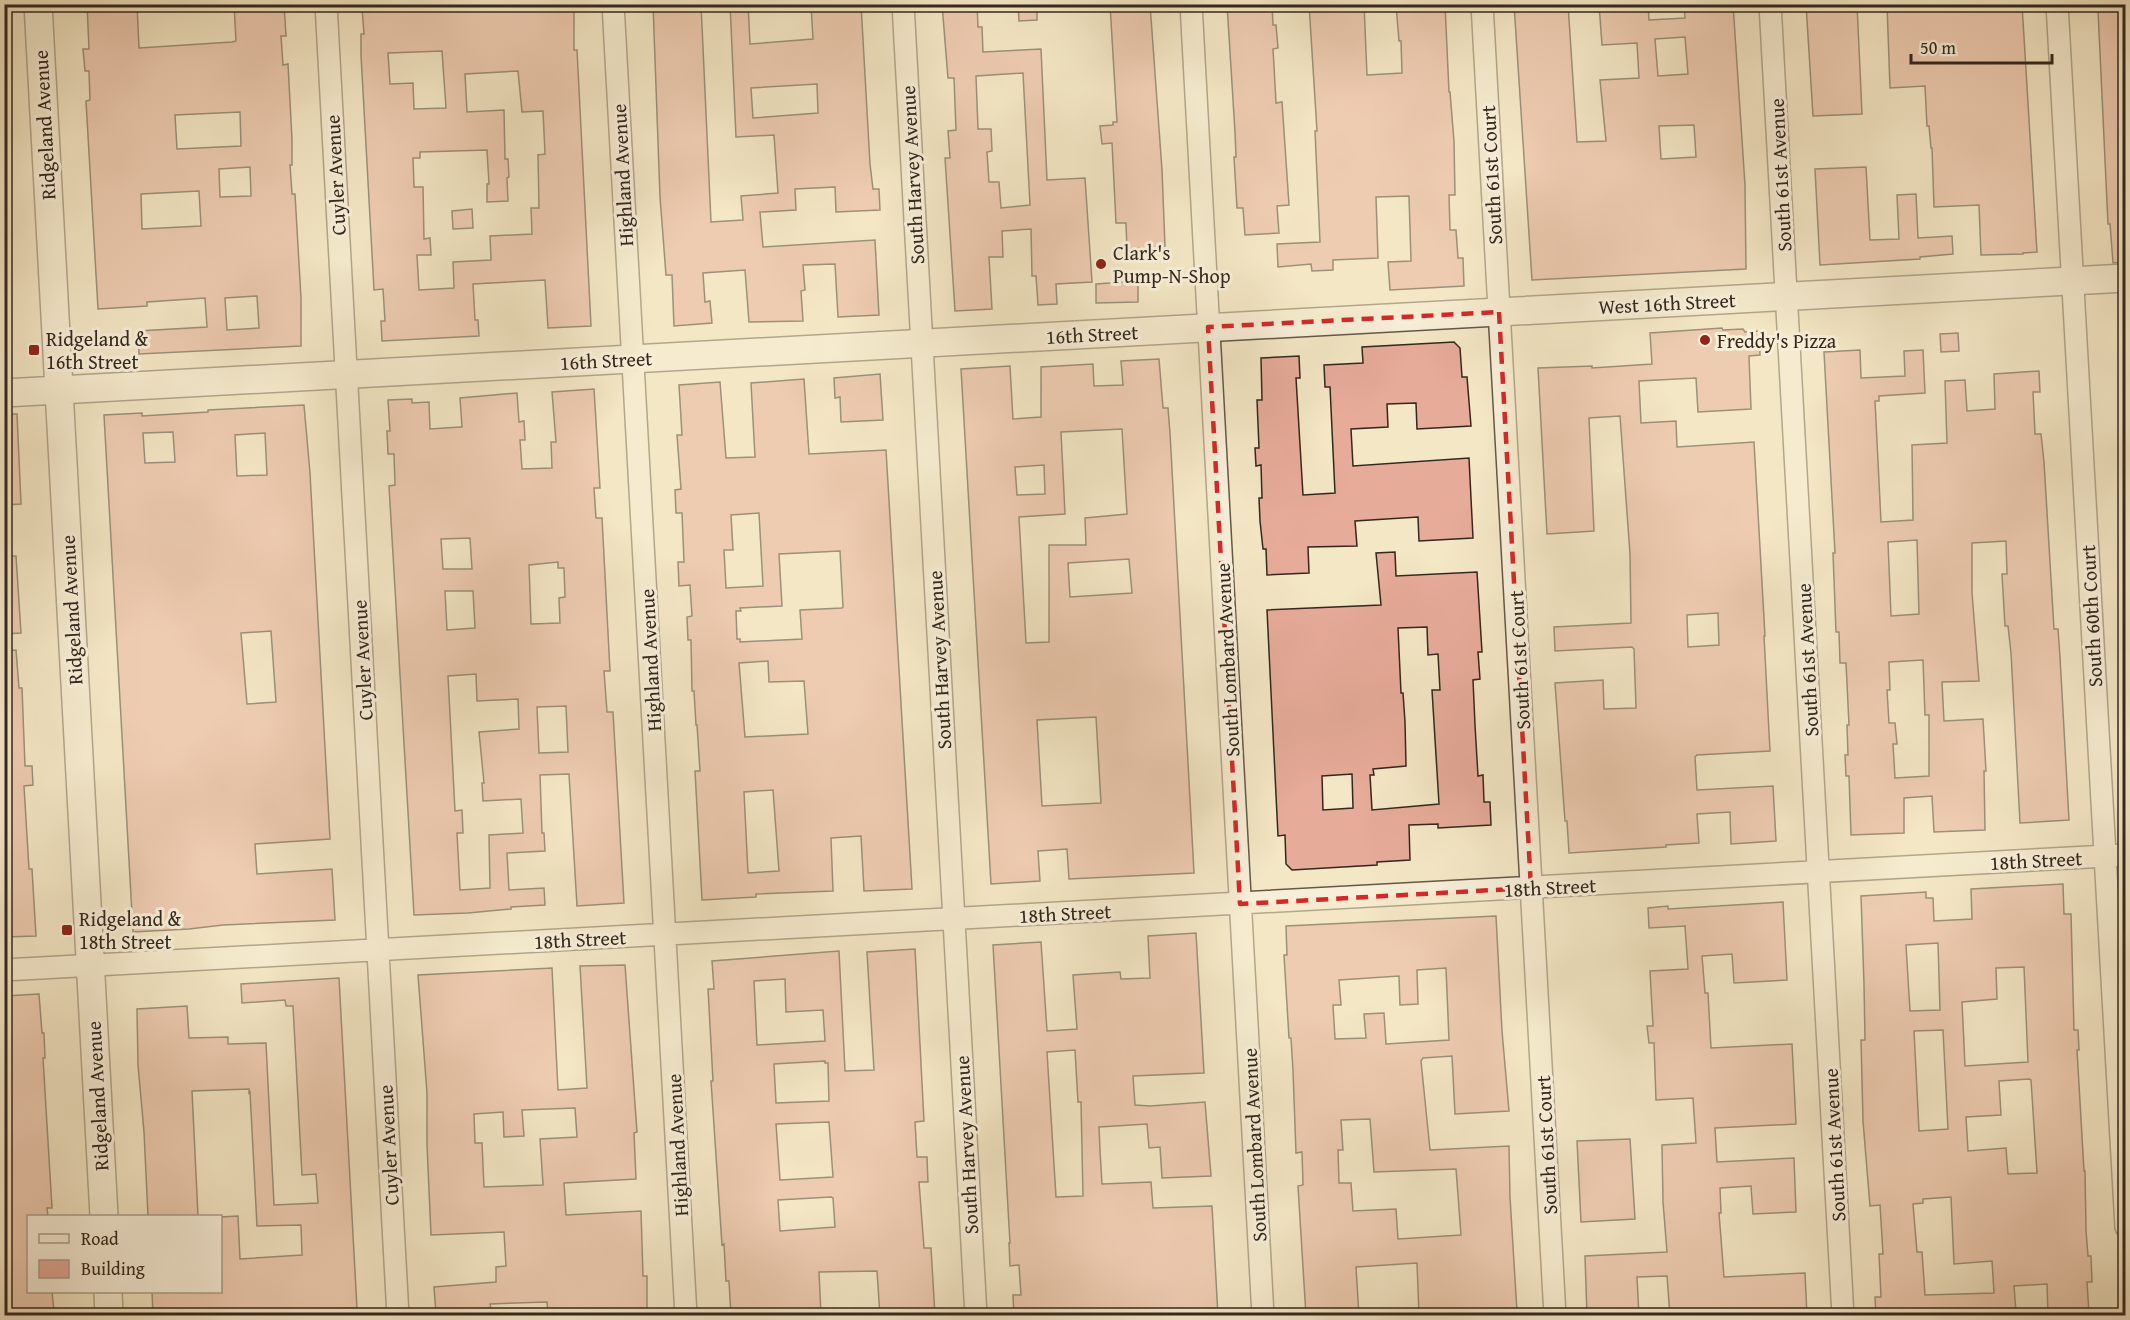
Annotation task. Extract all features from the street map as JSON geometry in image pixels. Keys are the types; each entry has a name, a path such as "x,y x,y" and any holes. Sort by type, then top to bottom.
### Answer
{"street":[{"name":"Ridgeland Avenue","path":"38,4 104,1215"},
{"name":"Cuyler Avenue","path":"326,4 398,1316"},
{"name":"Highland Avenue","path":"613,4 686,1316"},
{"name":"South Harvey Avenue","path":"903,4 976,1316"},
{"name":"South Lombard Avenue","path":"1191,4 1263,1316"},
{"name":"South 61st Court","path":"1482,4 1555,1316"},
{"name":"South 61st Avenue","path":"1770,4 1844,1316"},
{"name":"South 60th Court","path":"2057,4 2073,281 2115,856 2126,1227"},
{"name":"West 16th Street","path":"1208,327 2126,278"},
{"name":"16th Street","path":"4,393 1208,327"},
{"name":"18th Street","path":"4,970 2115,856"},
{"path":"108,1293 109,1316"}],"highlighted area":[{"path":"1499,312 1531,888 1240,904 1208,327"}],"building":[{"path":"87,4 137,4 139,48 236,41 234,4 284,4 286,36 281,36 283,65 288,64 292,140 292,165 290,165 292,194 295,194 301,298 301,346 139,354 138,331 207,327 205,298 147,302 147,306 98,309 86,101 90,100 89,71 85,71 83,49 89,49","holes":["240,112 241,146 177,149 175,115","250,167 251,196 220,197 219,169","199,191 201,226 142,229 141,194","257,296 259,328 227,330 225,298"]},
{"path":"436,4 574,4 574,50 577,50 591,326 548,328 545,280 473,284 475,320 478,320 479,336 382,341 381,321 385,321 383,289 374,290 361,55 361,34 364,34 362,8","holes":["442,51 446,108 414,109 413,83 390,84 388,53","518,71 522,112 543,111 545,154 538,155 539,208 531,208 532,234 490,236 491,260 453,262 454,288 419,290 417,255 431,255 430,238 424,239 423,187 414,187 413,158 420,158 420,152 487,150 489,184 487,184 487,202 508,201 507,178 509,177 508,159 505,159 504,110 467,112 465,74"]},
{"path":"653,4 701,4 711,222 743,220 741,196 778,193 774,135 736,137 730,4 748,4 750,44 813,39 811,4 861,4 870,164 873,189 879,189 880,210 836,212 835,187 795,189 796,210 760,212 763,247 875,240 879,315 838,317 835,264 803,265 805,290 801,291 803,321 749,322 745,270 703,273 705,302 710,301 712,323 674,326 672,275 666,275 660,197","holes":["817,84 818,113 753,118 751,88"]},
{"path":"942,4 977,4 978,27 982,27 983,52 1041,49 1047,180 1085,178 1092,282 1056,284 1057,304 1038,305 1036,276 1032,276 1031,229 1002,231 1003,257 989,257 992,309 955,311 945,158 950,158 948,131 956,130 954,78 948,78","holes":["1023,73 1030,205 1001,208 999,182 989,182 987,152 992,151 991,129 978,129 976,76"]},
{"path":"1018,4 1037,4 1037,20 1019,21"},
{"path":"1110,4 1150,4 1162,170 1165,246 1162,247 1127,249 1126,223 1116,223 1112,143 1102,144 1100,126 1113,125 1113,122 1117,122"},
{"path":"1227,4 1272,4 1273,25 1276,25 1278,48 1273,49 1276,103 1282,102 1289,205 1277,206 1279,233 1245,235 1243,208 1237,208"},
{"path":"1309,4 1364,4 1367,75 1402,73 1396,4 1445,4 1454,141 1455,195 1449,195 1450,230 1456,230 1458,258 1463,258 1464,286 1390,290 1388,262 1411,261 1409,196 1376,197 1378,258 1333,260 1333,270 1312,271 1311,264 1278,267 1277,244 1320,242 1315,131 1317,131"},
{"path":"1514,4 1568,4 1577,142 1606,141 1600,80 1639,78 1637,43 1602,45 1599,4 1648,4 1649,20 1685,18 1684,4 1733,4 1745,185 1746,269 1532,280","holes":["1685,37 1688,74 1658,76 1655,39","1694,125 1696,157 1661,159 1659,126"]},
{"path":"1806,4 1857,4 1862,114 1813,116"},
{"path":"1887,4 1961,4 1961,7 2022,4 2037,252 1981,255 1979,205 1934,207 1932,148 1929,126 1927,126 1925,86 1890,88"},
{"path":"2126,8 2126,262 2113,263 2110,224 2108,224 2098,10"},
{"path":"1866,167 1870,240 1899,239 1897,195 1916,194 1918,238 1952,236 1953,254 1920,257 1920,259 1820,265 1815,169"},
{"path":"472,209 473,228 453,229 452,211"},
{"path":"1138,281 1138,302 1096,303 1096,284"},
{"path":"1722,328 1723,330 1743,329 1745,332 1759,331 1760,355 1749,356 1751,409 1698,412 1696,378 1639,381 1641,423 1676,421 1677,447 1754,442 1770,751 1697,755 1695,757 1697,790 1773,786 1776,841 1731,844 1730,812 1697,814 1699,843 1569,853 1555,683 1603,680 1604,709 1636,708 1634,649 1632,647 1555,651 1554,627 1631,623 1630,554 1620,416 1589,418 1594,531 1547,534 1538,368 1592,366 1592,368 1652,364 1650,333","holes":["1718,613 1719,645 1688,647 1687,615"]},
{"path":"1958,333 1959,351 1941,352 1940,334"},
{"path":"1454,342 1460,348 1462,377 1467,377 1471,426 1417,429 1416,403 1387,404 1388,427 1351,429 1353,466 1469,458 1473,538 1419,541 1418,517 1355,521 1357,546 1308,547 1309,573 1267,575 1266,549 1263,549 1260,521 1261,465 1256,466 1255,448 1259,448 1257,400 1262,400 1261,358 1299,356 1300,378 1296,378 1303,495 1335,493 1330,387 1325,387 1324,365 1363,363 1362,347"},
{"path":"1860,350 1861,378 1905,376 1904,351 1923,350 1925,393 1879,396 1879,401 1875,401 1881,522 1913,520 1912,445 1947,443 1945,381 1965,380 1967,411 1995,409 1994,374 2039,371 2040,392 2033,392 2035,434 2041,434 2044,462 2054,629 2058,629 2060,657 2069,820 2020,823 2011,653 2008,626 2005,626 2002,574 2007,574 2006,541 1972,543 1972,593 1979,681 1942,682 1944,721 1983,719 1986,771 1984,771 1985,830 1934,832 1932,796 1904,798 1904,833 1851,835 1849,776 1846,776 1845,755 1848,755 1847,725 1849,725 1846,663 1840,663 1839,632 1836,632 1833,553 1835,553 1824,352","holes":["1917,540 1919,614 1891,616 1888,542","1923,660 1925,715 1929,715 1929,776 1895,778 1893,744 1897,744 1895,723 1889,723 1887,690 1890,690 1889,662"]},
{"path":"1159,359 1163,408 1168,408 1194,873 1069,879 1067,849 1038,851 1040,881 991,884 961,369 1010,366 1013,419 1041,417 1041,367 1093,364 1094,386 1123,385 1121,361","holes":["1122,429 1127,514 1085,518 1086,545 1049,545 1049,642 1026,643 1019,517 1065,514 1061,432","1044,465 1045,494 1017,495 1015,467","1129,559 1132,593 1070,597 1068,563","1096,717 1101,803 1042,806 1037,720"]},
{"path":"880,374 883,420 841,422 840,397 835,398 834,378"},
{"path":"804,379 809,454 886,450 912,889 864,891 861,836 831,838 833,891 756,894 756,897 702,900 695,771 700,771 694,691 692,691 691,640 688,640 687,617 692,616 690,585 679,586 678,562 684,562 682,513 676,513 675,490 681,489 677,435 682,435 679,385 720,382 726,458 755,457 751,383","holes":["759,513 763,586 726,588 724,550 733,550 731,515","840,551 843,607 800,610 802,639 740,642 740,639 737,639 736,611 741,611 740,608 782,606 779,554","768,661 769,682 804,681 808,734 745,737 739,663","773,790 779,871 748,873 744,792"]},
{"path":"594,389 600,488 594,488 596,518 602,518 610,671 604,671 607,712 613,712 624,903 577,906 569,774 540,775 542,833 544,833 545,851 507,853 509,890 544,888 545,905 468,913 414,915 389,486 395,485 394,454 388,454 387,431 390,431 388,400 412,399 412,403 429,402 430,429 462,427 460,398 517,393 519,422 524,421 525,440 520,440 522,469 552,468 551,442 556,442 552,392","holes":["470,538 472,569 443,569 441,539","558,562 558,568 564,568 565,597 559,598 560,623 531,624 529,565","445,591 473,591 475,628 447,630","476,674 477,701 518,699 519,729 479,732 484,783 482,783 483,801 521,799 523,833 489,835 490,888 460,890 457,833 463,833 462,810 455,811 448,676","566,706 568,752 539,753 537,707"]},
{"path":"304,405 310,473 330,839 255,844 257,874 332,869 335,920 133,932 104,415 142,413 142,416 208,412 208,410","holes":["173,432 175,462 145,463 143,433","265,433 267,475 237,476 235,435","271,631 276,702 247,704 241,633"]},
{"path":"4,414 17,414 21,504 4,505"},
{"path":"1395,552 1396,576 1477,572 1482,652 1478,652 1480,679 1473,680 1475,725 1478,776 1483,775 1484,802 1490,802 1491,825 1438,828 1438,824 1409,825 1410,860 1377,862 1377,865 1292,870 1286,864 1285,835 1278,836 1267,610 1381,605 1376,553","holes":["1427,627 1428,655 1438,654 1440,690 1432,690 1439,804 1372,810 1370,775 1374,775 1373,769 1406,766 1398,628","1352,774 1353,808 1323,810 1322,776"]},
{"path":"4,556 16,556 21,633 4,634"},
{"path":"16,650 19,688 22,688 25,766 32,766 33,785 24,786 36,936 4,937 4,651"},
{"path":"2063,884 2064,914 2071,914 2074,1030 2078,1030 2086,1230 2088,1256 2091,1256 2092,1282 2087,1282 2089,1313 2048,1315 2047,1284 2014,1286 2016,1312 1996,1313 1996,1309 1929,1314 1929,1316 1876,1316 1875,1297 1881,1297 1879,1254 1883,1254 1880,1205 1870,1206 1863,1121 1861,1040 1865,1040 1861,896 1926,892 1926,898 1933,898 1934,921 1972,919 1971,889","holes":["1938,943 1940,1010 1910,1011 1906,945","2024,967 2028,1062 1965,1066 1962,1002 1997,999 1996,968","1943,1030 1948,1129 1919,1131 1914,1031","2031,1080 2037,1173 2008,1174 2006,1148 1968,1151 1966,1117 2001,1115 1999,1081","1951,1197 1954,1264 1992,1261 1994,1293 1925,1295 1922,1252 1917,1252 1913,1204 1923,1203 1923,1199"]},
{"path":"1783,902 1787,980 1734,983 1732,954 1702,956 1705,993 1708,993 1711,1048 1792,1044 1796,1124 1715,1128 1717,1162 1794,1158 1796,1212 1753,1214 1751,1186 1720,1188 1721,1213 1719,1213 1724,1277 1805,1273 1807,1316 1670,1316 1667,1276 1637,1277 1639,1316 1587,1316 1585,1256 1667,1252 1662,1145 1696,1143 1693,1098 1656,1100 1654,1043 1649,1043 1647,1026 1653,1026 1650,971 1688,969 1685,926 1649,928 1648,908 1668,906 1668,909"},
{"path":"1496,916 1509,1111 1455,1114 1452,1056 1423,1058 1421,1061 1430,1150 1509,1146 1517,1312 1464,1314 1463,1311 1419,1314 1417,1263 1356,1267 1359,1316 1306,1316 1298,1186 1303,1185 1302,1152 1296,1153 1291,1038 1289,1038 1284,955 1287,955 1286,926","holes":["1446,968 1449,1040 1386,1044 1384,1013 1364,1014 1366,1038 1335,1039 1333,1005 1341,1005 1339,980 1399,976 1400,1005 1418,1004 1417,970","1370,1119 1374,1172 1456,1169 1461,1235 1398,1239 1396,1209 1353,1211 1351,1183 1339,1183 1338,1150 1343,1150 1341,1120"]},
{"path":"1196,933 1204,1073 1133,1076 1135,1105 1205,1102 1211,1176 1162,1178 1160,1147 1149,1148 1147,1124 1099,1127 1102,1184 1151,1182 1153,1208 1212,1206 1218,1316 1014,1316 1013,1295 1021,1295 1019,1265 1010,1266 993,945 1041,942 1047,1031 1077,1029 1073,975 1120,972 1121,979 1150,978 1148,936","holes":["1075,1050 1078,1102 1081,1102 1083,1196 1056,1197 1047,1052"]},
{"path":"915,949 924,1121 915,1122 917,1157 927,1157 928,1182 919,1182 924,1248 931,1248 935,1316 880,1316 877,1271 819,1272 821,1316 731,1316 729,1281 726,1281 724,1244 722,1245 711,1081 713,1081 708,989 714,989 712,961 839,951 845,1071 874,1070 867,952","holes":["785,979 786,1012 823,1010 825,1041 757,1045 754,981","825,1061 828,1063 829,1101 776,1103 774,1064","829,1122 833,1177 780,1180 776,1124","831,1197 833,1198 835,1227 780,1231 778,1200"]},
{"path":"625,965 637,1132 634,1133 636,1179 564,1183 566,1215 641,1211 643,1276 647,1276 647,1316 548,1316 547,1302 490,1304 491,1309 436,1314 434,1287 496,1282 496,1267 506,1266 504,1232 431,1235 427,1093 418,975 552,968 558,1090 587,1088 580,966","holes":["575,1108 577,1137 540,1139 543,1185 484,1187 482,1143 475,1143 474,1114 503,1112 504,1137 524,1136 522,1110"]},
{"path":"339,978 357,1308 279,1310 279,1316 260,1316 260,1313 153,1316 152,1293 222,1293 222,1217 238,1216 240,1259 302,1255 301,1225 257,1226 249,1089 192,1091 198,1215 148,1215 138,1065 137,1009 187,1006 189,1038 228,1037 228,1044 266,1043 274,1205 318,1203 316,1174 302,1175 293,1006 286,1006 285,1000 242,1003 241,984"},
{"path":"39,994 42,1033 44,1033 45,1058 43,1058 52,1208 47,1208 48,1215 27,1215 27,1293 52,1293 54,1311 7,1314 4,1271 4,996"},
{"path":"1630,1139 1635,1219 1581,1222 1577,1141"}],"place":[{"name":"Clark's Pump-N-Shop","path":"1101,264"},
{"name":"Freddy's Pizza","path":"1705,340"},
{"name":"Ridgeland & 16th Street","path":"34,350"},
{"name":"Ridgeland & 18th Street","path":"67,930"}]}
